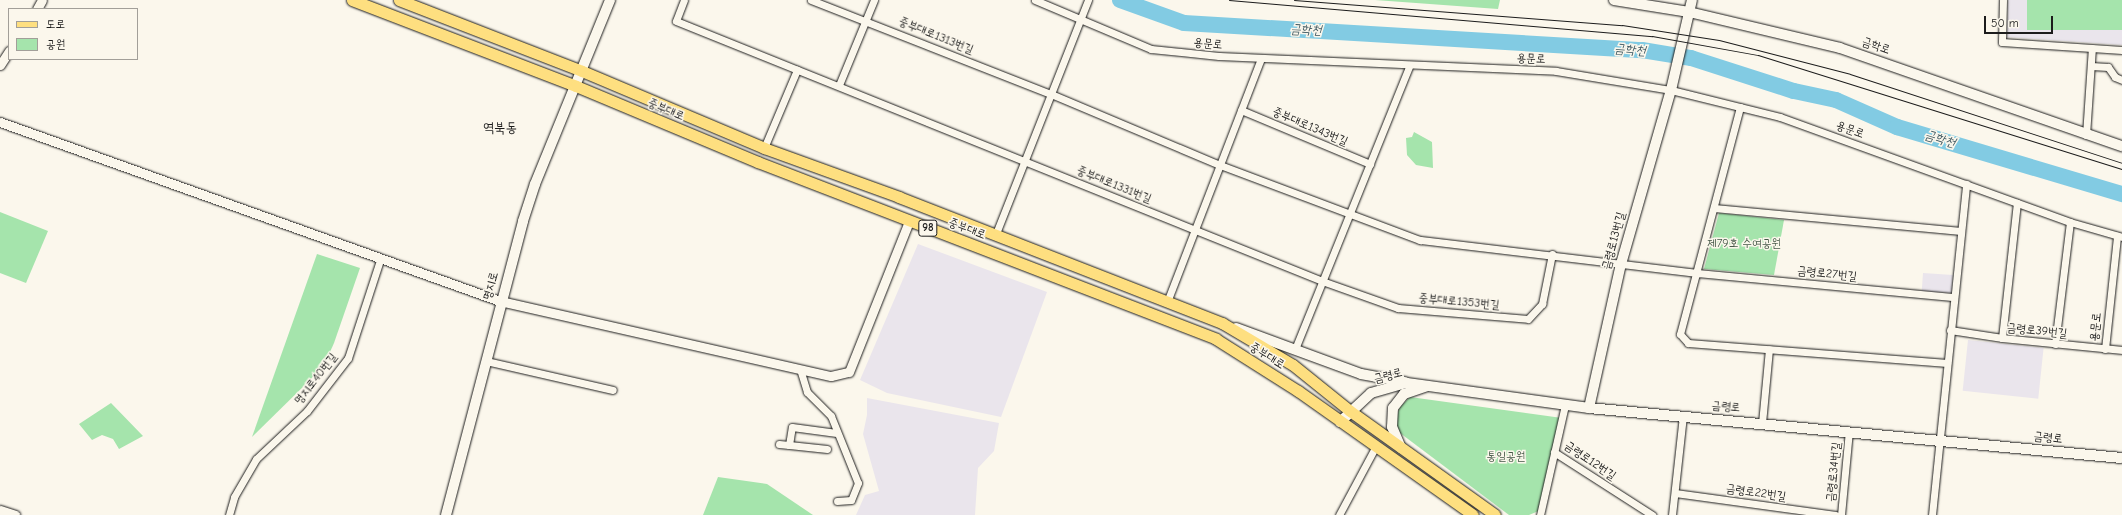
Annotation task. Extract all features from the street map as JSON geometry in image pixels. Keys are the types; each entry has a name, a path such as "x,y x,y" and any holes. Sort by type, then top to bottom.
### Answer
{"main road":[{"name":"중부대로","path":"352,0 576,86 758,162 1216,339 1298,391 1375,448 1473,515"},
{"name":"중부대로","path":"399,0 582,71 764,148 899,197 995,236 1222,323 1292,365 1350,411 1495,515"},
{"name":"명지로","path":"446,515 500,301 535,184 610,0"},
{"name":"금학로","path":"1614,0 1689,12 1840,48 2086,135 2122,146"},
{"name":"금령로13번길","path":"1589,408 1621,264 1672,86 1692,0"},
{"path":"1222,323 1362,374 1407,383"},
{"name":"금령로","path":"1340,422 1370,393 1407,383 1589,408 1762,423 2122,458"},
{"path":"1401,448 1392,427 1393,408 1404,394 1428,386"}],"street":[{"path":"684,0 676,21 1024,160"},
{"name":"중부대로1313번길","path":"812,0 1051,94"},
{"path":"839,85 874,0"},
{"name":"용문로","path":"1035,0 1081,18 1104,31 1151,49 1261,58 1556,71 1672,86 1740,107 1780,116 2070,222 2120,236 2105,349"},
{"path":"995,236 1088,0"},
{"path":"2003,0 2002,42 2122,50"},
{"path":"2086,135 2092,48"},
{"path":"0,65 8,53"},
{"path":"1168,302 1261,58"},
{"path":"1295,349 1410,65"},
{"path":"2091,66 2108,67 2115,77 2122,80"},
{"path":"764,148 797,70"},
{"path":"1051,94 1220,165 1420,240 1552,254 1621,264"},
{"path":"1740,107 1698,272 1680,334 1688,343 1947,363"},
{"name":"중부대로1343번길","path":"1241,110 1370,164"},
{"path":"0,122 380,260 500,301 831,376 849,372 909,221"},
{"name":"중부대로1331번길","path":"1024,160 1195,229"},
{"path":"1932,515 1966,184"},
{"path":"2002,338 2017,203"},
{"path":"1714,208 1961,231"},
{"path":"2055,344 2070,222"},
{"path":"1195,229 1322,281"},
{"name":"중부대로1353번길","path":"1322,281 1398,308 1528,319 1542,304 1552,254"},
{"name":"명지로40번길","path":"228,515 234,496 256,459 307,411 348,358 380,260"},
{"name":"금령로27번길","path":"1621,264 1954,297"},
{"name":"금령로39번길","path":"1950,330 2002,338 2122,350"},
{"path":"1762,423 1769,349"},
{"path":"486,360 612,390"},
{"path":"800,369 807,392 831,416 858,483 850,500 837,501"},
{"name":"금령로12번길","path":"1565,405 1554,452 1652,515"},
{"path":"1672,515 1683,416"},
{"path":"789,445 792,427 837,433"},
{"name":"금령로34번길","path":"1841,515 1849,432"},
{"path":"779,444 827,449"},
{"path":"1339,515 1375,448"},
{"path":"1540,515 1554,452"},
{"name":"금령로22번길","path":"1675,493 1835,515"},
{"path":"0,510 15,515"}],"shaded area":[{"path":"2008,0 2122,0 2122,45 2007,37"},
{"path":"918,244 1047,292 1001,417 887,393 860,380"},
{"path":"1923,273 1953,275 1952,293 1922,291"},
{"path":"1968,340 2044,348 2038,399 1963,391"},
{"path":"867,398 999,423 994,451 978,468 975,515 856,515 865,495 879,491 863,434 867,415"}],"green space":[{"path":"1375,0 1500,0 1498,9"},
{"path":"2027,0 2122,0 2122,30 2027,30"},
{"path":"1414,132 1432,142 1433,168 1416,165 1407,155 1406,138 1412,137"},
{"path":"0,212 48,231 26,283 0,273"},
{"name":"제79호 수여공원","path":"1719,213 1784,220 1774,275 1704,269"},
{"path":"317,254 360,268 334,343 326,361 310,380 252,437"},
{"name":"통일공원","path":"1410,397 1562,418 1541,510 1529,515 1509,515 1400,433 1395,420 1400,407"},
{"path":"111,403 143,436 119,449 113,439 102,435 92,440 79,424"},
{"path":"718,477 767,484 813,515 703,515"}],"waterway":[{"name":"금학천","path":"1120,0 1184,23 1642,50 1691,58 1794,91 1836,100 1897,127 2122,194"}],"tram line":[{"path":"1229,0 1652,36 1758,55 2122,169"},
{"path":"1294,0 1622,25 1719,40 1850,74 2122,163"}],"district":[{"name":"역북동","path":"500,128"}]}
